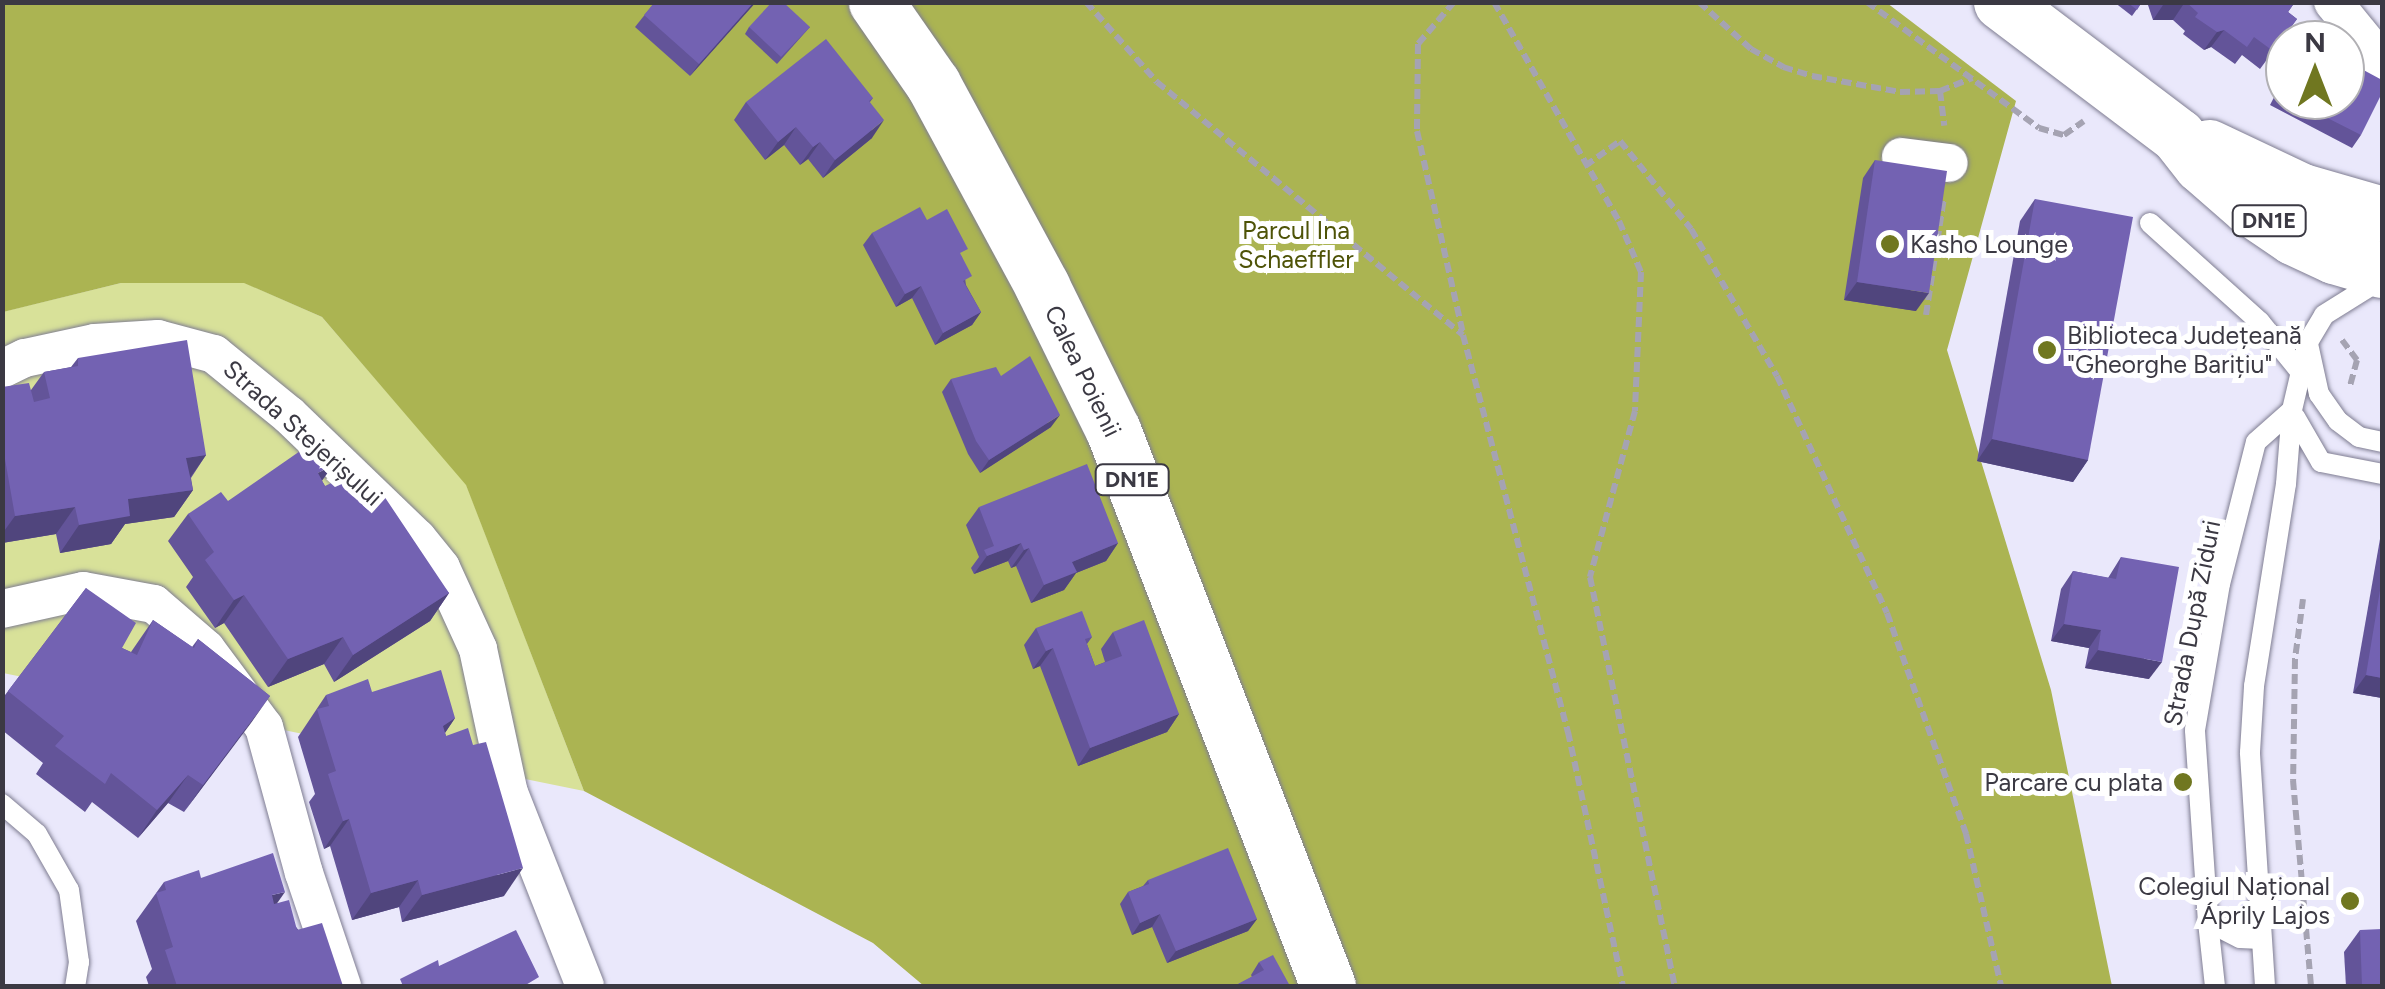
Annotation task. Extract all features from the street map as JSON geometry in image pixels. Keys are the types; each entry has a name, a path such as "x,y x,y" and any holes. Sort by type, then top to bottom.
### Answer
{"main road":[{"name":"Calea Poienii","path":"876,2 933,84 1042,286 1113,430 1328,986"},
{"name":"DN1E","path":"2001,2 2178,136 2302,191 2378,206"},
{"name":"DN1E","path":"2178,136 2201,165 2293,237 2334,256 2382,270"}],"street":[{"path":"2333,2 2382,62"},
{"path":"1901,156 1949,163"},
{"name":"Strada Stejerișului","path":"2,369 24,358 95,343 158,338 214,354 290,415 417,538 447,580 478,649 508,793 585,986"},
{"path":"2,609 84,591 154,604 206,649 264,726 304,873 342,986"}],"lane":[{"path":"2150,223 2260,322 2299,370"},
{"path":"2265,986 2250,752 2254,686 2286,484 2292,410 2308,342 2324,316 2382,278"},
{"path":"2308,342 2318,394 2338,421 2359,438 2382,442"},
{"path":"2292,410 2303,438 2321,462 2382,474"},
{"name":"Strada După Ziduri","path":"2215,986 2195,730 2220,584 2256,442 2292,410"},
{"path":"2,804 36,834 69,890 79,962 74,986"},
{"path":"2208,922 2240,938 2261,939"}],"path":[{"path":"1086,2 1158,82 1464,335"},
{"path":"1454,2 1418,44 1417,131 1464,335 1568,732 1623,986"},
{"path":"1494,2 1619,220 1642,272 1635,411 1590,577 1675,986"},
{"path":"1699,2 1751,49 1784,67 1812,76 1900,92 1940,91 1973,78"},
{"path":"1867,2 2039,128 2064,136 2088,118"},
{"path":"1586,166 1620,141 1691,230 1777,376 1887,613 1966,834 2001,986"},
{"path":"2324,316 2357,360 2350,386 2360,399"},
{"path":"2305,580 2295,659 2293,780 2311,986"}],"green space":[{"name":"Parcul Ina Schaeffler","path":"2,3 1887,3 2016,101 1947,350 2051,690 2112,986 924,986 873,943 584,791 466,485 322,317 244,283 121,283 3,312"},
{"path":"121,283 245,283 322,317 466,484 584,791 3,673 2,312"}],"building":[{"path":"655,2 754,2 699,64 644,15"},
{"path":"772,2 783,2 810,27 781,57 749,27"},
{"path":"2186,2 2295,2 2288,12 2297,19 2265,20 2265,45 2254,37 2247,47 2224,30 2217,32 2195,17 2198,13"},
{"path":"826,39 873,98 869,101 884,120 835,160 820,142 813,147 796,127 778,142 746,102"},
{"path":"2365,71 2382,80 2382,93 2361,135 2331,120 2365,120"},
{"name":"Kasho Lounge","path":"1875,160 1947,171 1929,293 1857,282"},
{"name":"Biblioteca Județeană \"Gheorghe Barițiu\"","path":"2035,199 2133,217 2088,460 1992,439"},
{"path":"920,207 927,220 947,209 968,249 960,253 972,276 963,281 981,312 943,333 921,286 905,294 872,233"},
{"path":"187,340 206,455 186,458 193,490 128,499 130,516 79,525 75,507 15,516 2,442 2,387 29,383 34,402 50,398 44,372 78,366 78,358"},
{"path":"1030,356 1060,415 989,460 976,441 951,379 996,367 1001,376"},
{"path":"316,440 334,464 318,473 325,486 352,473 372,499 380,490 449,593 353,655 343,637 288,659 244,595 234,600 205,560 214,552 188,514 221,492 228,501"},
{"path":"1087,464 1118,543 1072,562 1077,572 1044,585 1029,548 1024,550 1021,543 987,556 984,550 994,546 979,507"},
{"path":"2121,557 2179,567 2162,662 2098,650 2101,630 2064,624 2073,571 2116,579"},
{"path":"2382,578 2382,678 2366,675"},
{"path":"86,588 136,623 122,648 137,655 153,620 194,648 198,639 270,696 203,785 188,775 157,810 111,773 105,784 55,746 64,736 8,691"},
{"path":"1082,611 1092,637 1085,639 1095,666 1122,656 1113,632 1144,620 1179,714 1090,748 1053,648 1046,651 1036,628"},
{"path":"441,670 455,718 443,726 446,736 468,728 473,745 486,742 523,868 422,895 418,880 371,893 349,819 343,821 328,774 336,771 317,709 329,706 326,695 368,679 372,692"},
{"path":"1228,848 1257,919 1176,951 1160,914 1140,923 1128,892"},
{"path":"273,853 285,892 272,895 274,904 289,900 297,930 322,923 343,986 177,986 165,950 173,947 156,893 166,890 164,882 199,870 201,878"},
{"path":"2382,929 2382,986 2362,986 2360,930"},
{"path":"516,930 539,977 524,986 403,986 400,979 438,960 439,966"},
{"path":"1273,955 1290,986 1236,986 1264,970 1259,962"}],"place":[{"name":"Kasho Lounge","path":"1890,244"},
{"name":"Biblioteca Județeană \"Gheorghe Barițiu\"","path":"2047,350"},
{"name":"Parcare cu plata","path":"2183,782"},
{"name":"Colegiul Național Áprily Lajos","path":"2350,901"}]}
